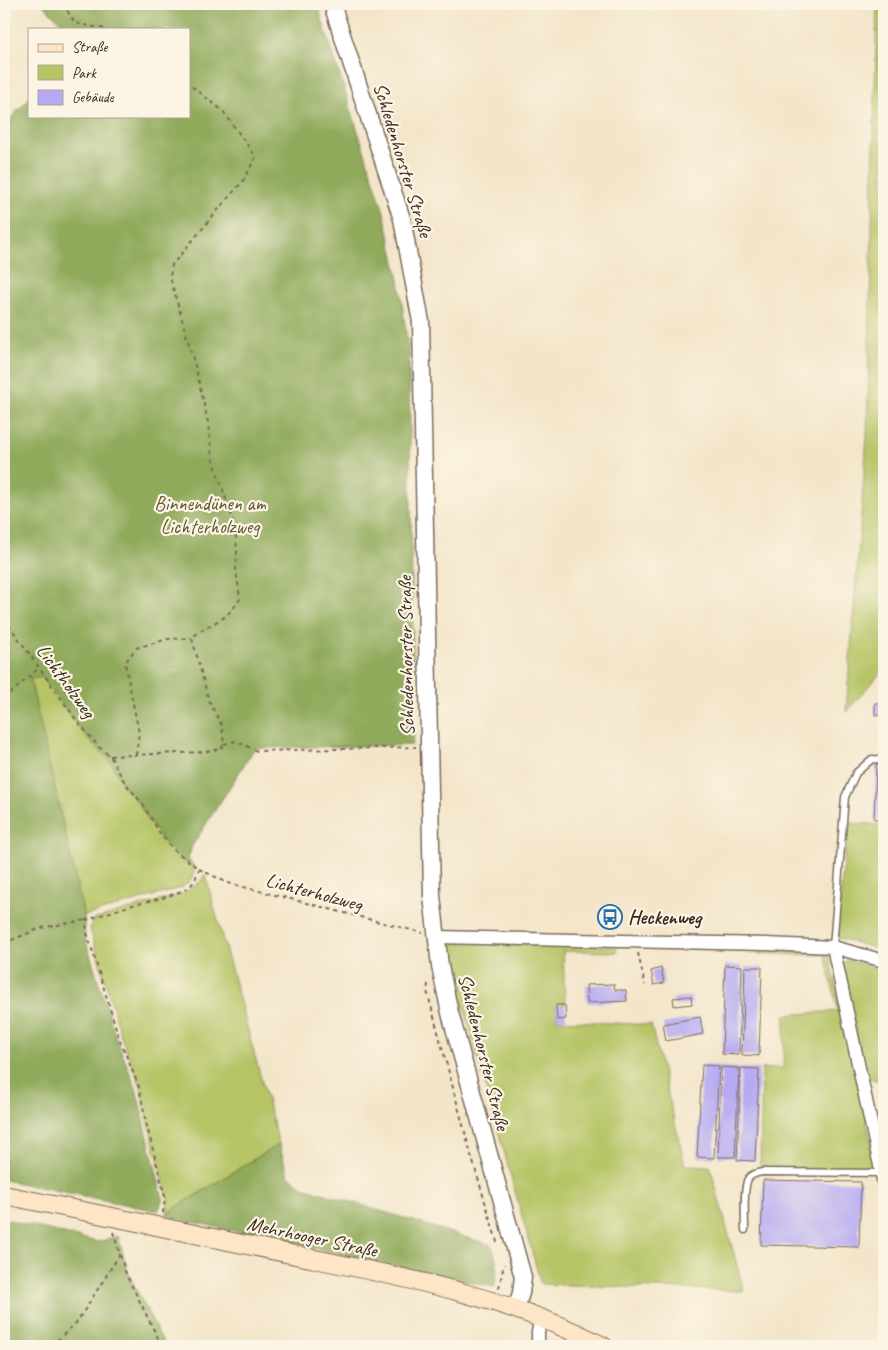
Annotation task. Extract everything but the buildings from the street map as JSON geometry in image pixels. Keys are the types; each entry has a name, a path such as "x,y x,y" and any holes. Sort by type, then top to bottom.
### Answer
{"main road":[{"name":"Mehrhooger Straße","path":"4,1196 391,1275 516,1308 541,1317 603,1346"}],"street":[{"name":"Schledenhorster Straße","path":"332,4 402,219 421,322 432,896 431,936 522,1277 521,1293 516,1308"},
{"path":"431,936 833,947 884,961"},
{"path":"833,947 879,1139 883,1178"},
{"path":"538,1346 541,1317"}],"lane":[{"path":"833,947 845,797 856,773 872,759 884,760"},
{"path":"745,1230 746,1185 749,1178 754,1174 762,1172 883,1178"}],"path":[{"path":"63,4 75,23 100,28"},
{"path":"136,756 139,733 125,663 136,648 168,639 192,638 200,630 217,622 231,612 240,599 236,569 235,527 212,456 208,422 196,369 170,277 172,265 243,181 256,157 223,111 190,85"},
{"name":"Lichtholzweg","path":"4,618 91,739 110,756"},
{"path":"110,756 203,752 221,749 224,744 222,726 209,701 192,638"},
{"path":"4,699 39,668"},
{"path":"224,744 236,741 257,751 417,747 429,745"},
{"name":"Lichterholzweg","path":"110,756 124,783 142,803 161,835 174,850 200,869 228,883 244,888 431,936"},
{"path":"4,943 41,928 86,920 128,906 166,897 189,888 200,869"},
{"path":"86,920 87,933 119,1038 139,1087 165,1197 161,1227"},
{"path":"636,941 645,985"},
{"path":"430,977 427,991 471,1155 498,1245"},
{"path":"110,1217 126,1274 162,1346"},
{"path":"51,1346 77,1322 120,1254"},
{"path":"499,1285 504,1264"}],"green space":[{"name":"Binnendünen am Lichterholzweg","path":"42,4 317,4 384,212 399,280 409,354 414,735 412,745 255,748 192,846 188,859 195,868 184,862 163,841 140,805 124,786 109,759 90,741 42,677 30,679 84,916 85,938 116,1038 136,1088 163,1199 158,1211 4,1180 4,126 28,99 28,118 190,118 190,28 67,28"},
{"path":"877,4 884,4 884,669 846,712 867,437"},
{"path":"42,677 90,741 109,759 124,786 140,805 163,841 184,862 195,868 187,884 181,888 84,916 30,679"},
{"path":"848,823 884,825 884,951 836,937"},
{"path":"205,874 279,1144 167,1213 168,1199 144,1106 141,1087 121,1037 90,928 93,920 183,894 200,882"},
{"path":"453,943 616,946 617,952 563,951 565,1005 556,1006 557,1020 651,1025 685,1165 710,1166 744,1291 541,1284 452,966 448,946"},
{"path":"761,948 828,952 877,1167 873,1170 760,1167 762,1069 783,1068 785,1015 838,1011 825,955 757,954"},
{"path":"848,960 884,970 884,1082 866,1077 841,964"},
{"path":"279,1144 288,1175 303,1187 491,1245 497,1266 494,1287 170,1217 167,1213"},
{"path":"4,1219 98,1242 118,1236 129,1275 165,1346 4,1346"}],"place":[{"name":"Heckenweg","path":"610,917"}]}
